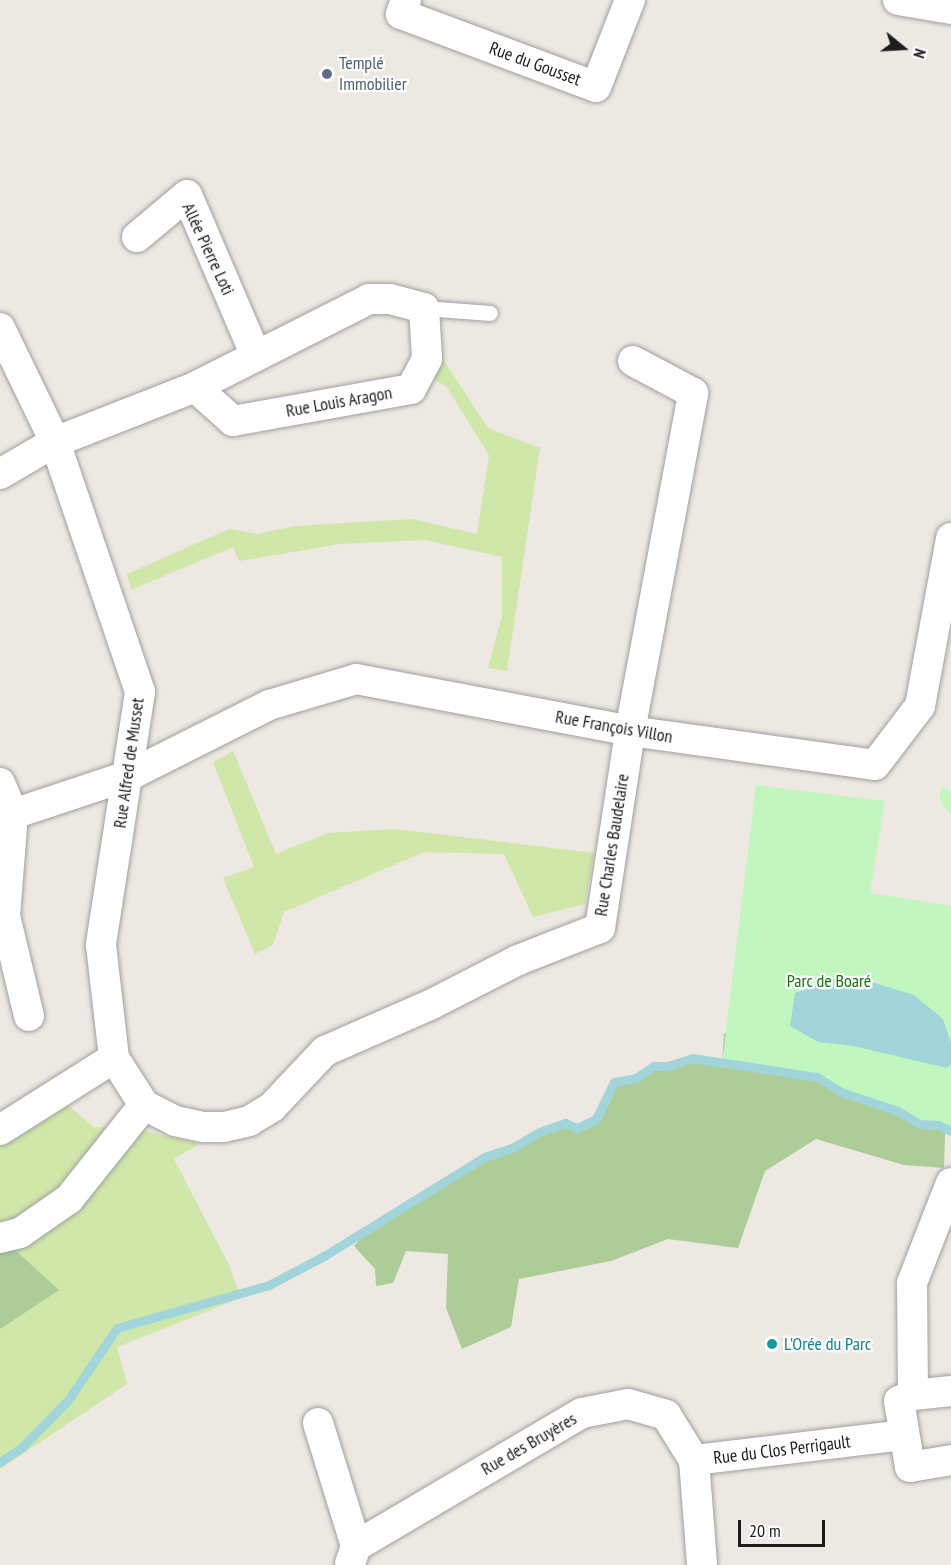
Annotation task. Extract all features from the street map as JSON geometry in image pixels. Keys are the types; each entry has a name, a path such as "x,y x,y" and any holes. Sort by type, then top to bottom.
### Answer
{"street":[{"name":"Rue du Gousset","path":"406,0 401,14 596,87 630,0"},
{"path":"898,0 951,9"},
{"name":"Allée Pierre Loti","path":"137,237 187,195 256,356"},
{"path":"0,474 55,442 195,387 369,299 390,298 424,308"},
{"name":"Rue Louis Aragon","path":"195,387 233,421 411,389 427,358 424,308"},
{"name":"Rue Alfred de Musset","path":"0,328 55,442 141,692 130,775 101,945 114,1058 144,1105"},
{"name":"Rue Charles Baudelaire","path":"144,1105 175,1121 204,1127 224,1127 249,1121 272,1107 325,1051 432,1004 518,960 600,928 630,731 693,393 633,361"},
{"name":"Rue François Villon","path":"13,814 130,775 269,705 356,679 630,731 875,765 920,706 951,538"},
{"path":"0,783 13,814 5,916 29,1016"},
{"path":"0,1130 114,1058"},
{"path":"0,1238 20,1233 69,1199 144,1105"},
{"path":"913,1395 912,1283 951,1183"},
{"path":"951,1391 913,1395 899,1401 910,1467 951,1460"},
{"name":"Rue des Bruyères","path":"318,1423 353,1556 582,1413 628,1404 666,1415 694,1460"},
{"name":"Rue du Clos Perrigault","path":"702,1565 694,1460 903,1435"}],"lane":[{"path":"424,308 490,313"}],"green space":[{"path":"439,353 488,428 540,448 507,671 488,668 502,616 502,557 425,540 340,544 239,561 233,547 131,590 127,574 229,529 257,534 295,526 412,519 477,534 489,455 446,386 433,379"},
{"path":"233,751 276,854 328,833 395,829 594,853 585,904 533,917 504,854 424,852 284,912 273,945 255,954 223,878 254,867 213,762"},
{"name":"Parc de Boaré","path":"756,785 885,801 870,893 951,906 951,1131 919,1124 898,1111 841,1092 817,1077 722,1063"},
{"path":"942,786 951,793 951,815 939,799"},
{"path":"724,1033 947,1068 944,1168 904,1165 816,1139 765,1171 738,1248 668,1239 611,1261 519,1279 511,1327 462,1349 446,1308 448,1254 406,1251 393,1283 376,1286 375,1269 354,1246 376,1220 484,1157 514,1147 539,1132 565,1123 577,1128 596,1119 614,1082 636,1078 654,1066 668,1066 692,1058 722,1063"},
{"path":"66,1104 94,1127 141,1130 199,1144 174,1159 229,1265 241,1298 117,1347 127,1384 0,1469 0,1142"},
{"path":"14,1249 59,1290 0,1329 0,1251"}],"water":[{"path":"837,978 872,982 914,995 943,1019 951,1042 951,1064 947,1068 853,1046 818,1042 790,1026 795,993"}],"waterway":[{"path":"0,1462 21,1448 68,1400 117,1328 269,1285 324,1256 484,1157 514,1147 539,1132 565,1123 577,1128 596,1119 614,1082 636,1078 654,1066 668,1066 692,1058 817,1077 841,1092 898,1111 919,1124 938,1125 951,1131"}],"place":[{"name":"Templé Immobilier","path":"327,74"},
{"name":"L'Orée du Parc","path":"772,1344"}]}
